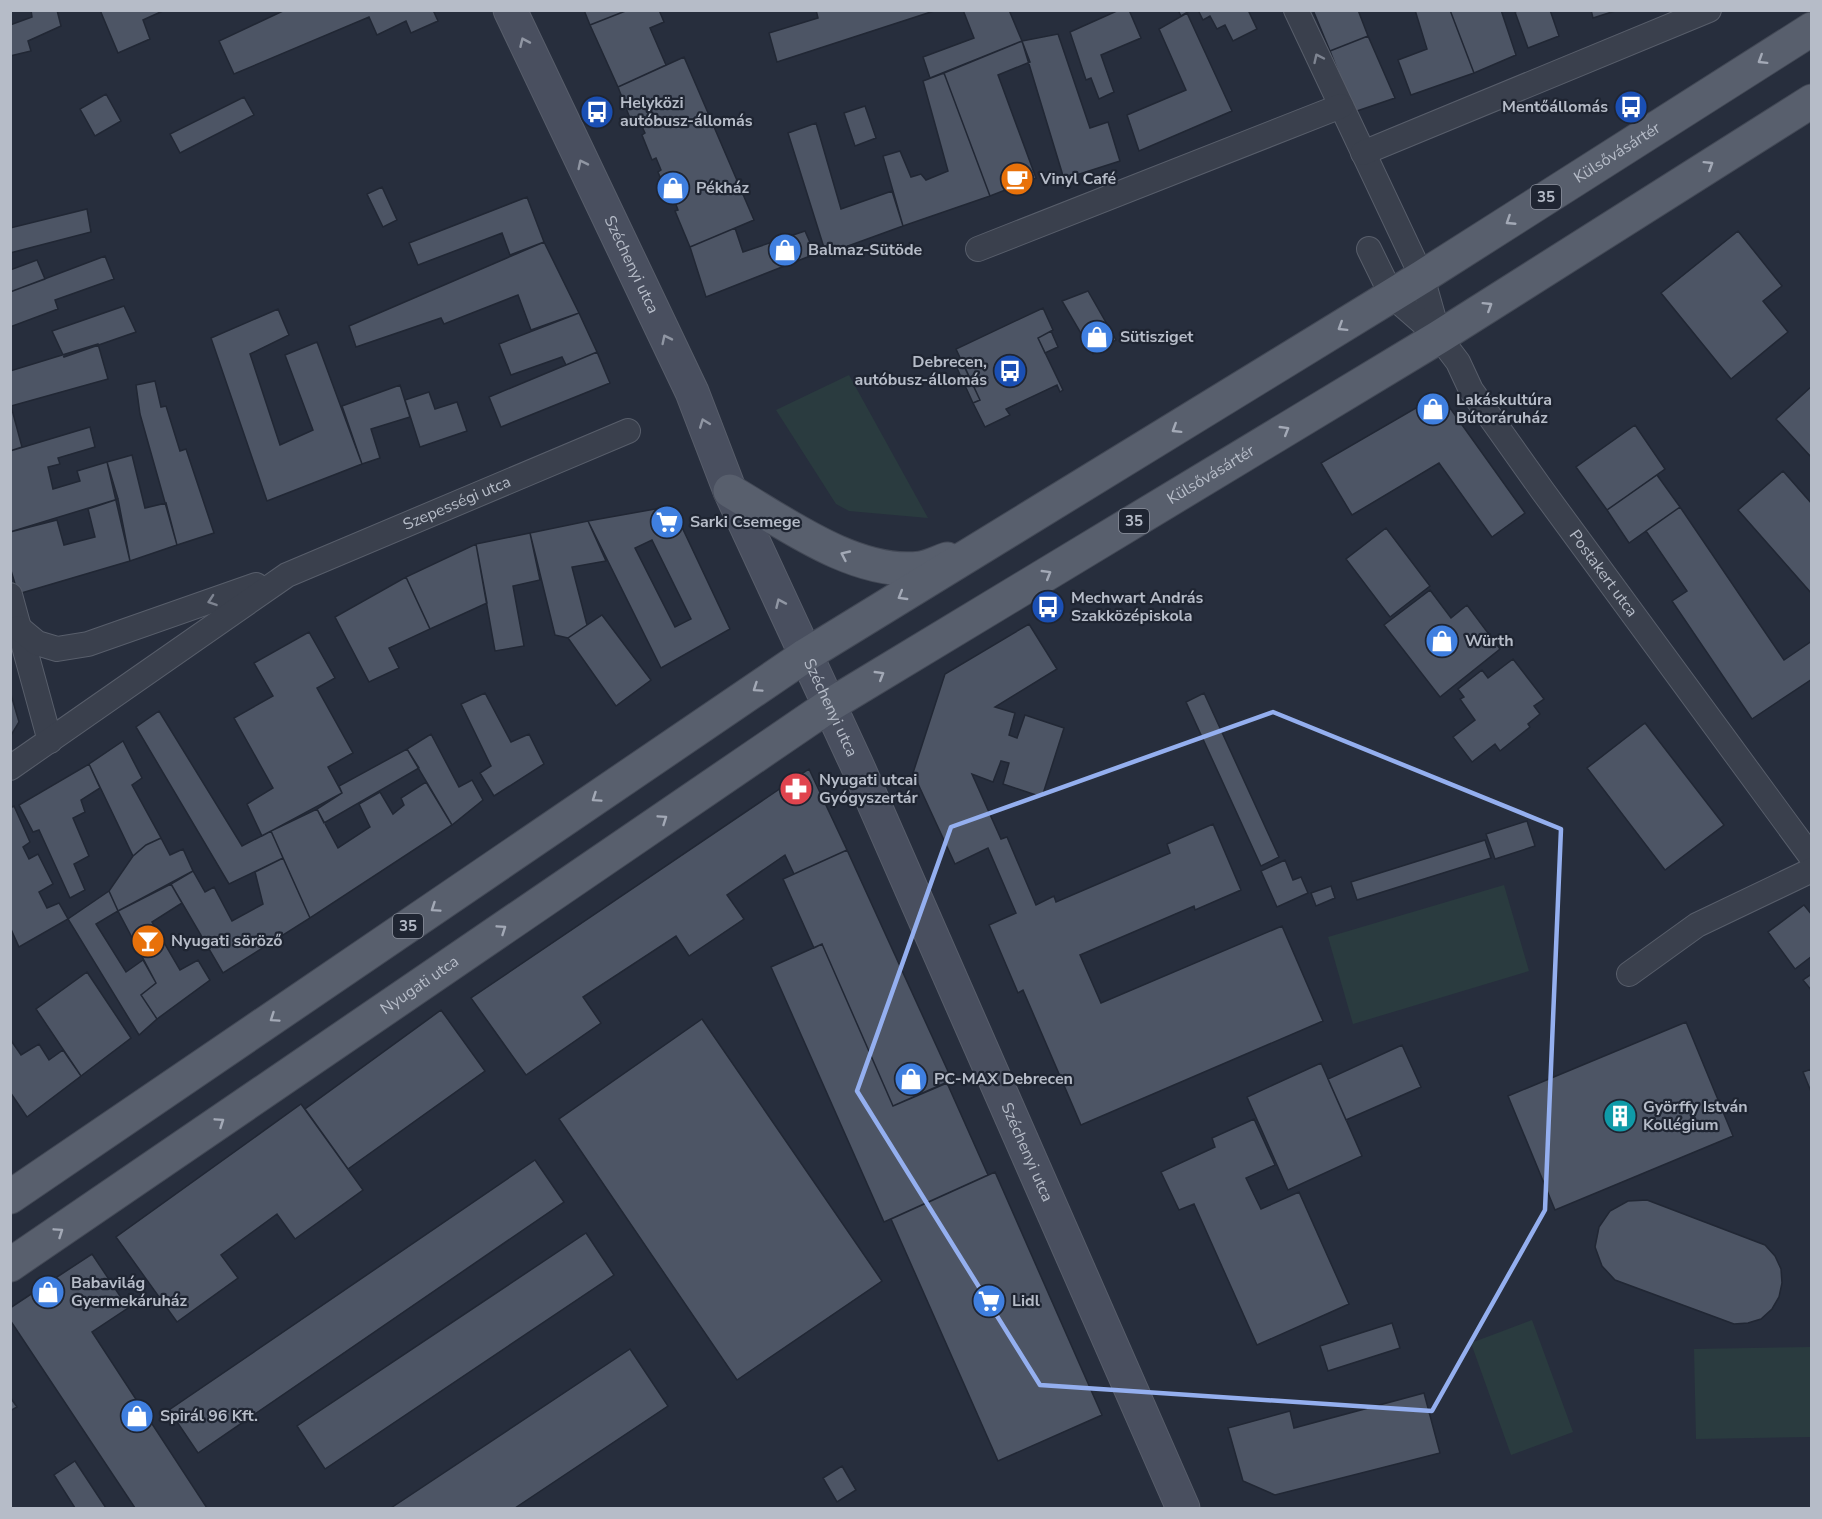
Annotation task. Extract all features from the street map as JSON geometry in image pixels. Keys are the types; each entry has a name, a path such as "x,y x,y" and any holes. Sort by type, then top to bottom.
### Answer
{"main road":[{"name":"Külsővásártér","path":"806,655 1392,296 1812,29"},
{"name":"Külsővásártér","path":"830,705 1439,337 1812,101"},
{"path":"730,491 796,530 850,557 870,564 921,568 982,547"},
{"name":"35","path":"10,1197 806,655"},
{"name":"Nyugati utca","path":"10,1265 830,705"}],"street":[{"name":"Széchenyi utca","path":"510,10 692,392 730,491 830,705 1183,1509"},
{"path":"1296,10 1422,277"},
{"path":"1363,153 1709,10"},
{"path":"978,249 1341,106"},
{"path":"1369,249 1392,296 1439,337"},
{"name":"Postakert utca","path":"1422,277 1439,337 1458,362 1472,390 1542,490 1812,858"},
{"name":"Szepességi utca","path":"20,628 37,643 57,649 87,644 287,574 628,430"},
{"name":"Szepességi utca","path":"10,768 287,574"},
{"path":"10,595 50,741"},
{"path":"1629,974 1698,926 1812,870"}],"highlighted area":[{"path":"1273,712 1561,829 1545,1210 1432,1411 1040,1385 857,1091 951,827"}],"shaded area":[{"path":"849,375 928,518 849,511 836,504 776,410"},
{"path":"1504,885 1529,971 1353,1024 1328,937"},
{"path":"1532,1320 1573,1432 1511,1455 1471,1343"},
{"path":"1811,1347 1811,1437 1696,1439 1694,1349"}],"building":[{"path":"31,10 57,10 61,26 28,41 31,51 10,56 10,25 32,17"},
{"path":"100,10 165,10 143,20 150,39 118,53"},
{"path":"285,10 433,10 438,21 411,33 406,21 377,35 369,17 234,74 219,41"},
{"path":"584,10 628,10 590,25"},
{"path":"628,10 659,10 664,22 650,28 666,65 618,87 590,25"},
{"path":"816,10 937,10 777,62 769,33 818,18"},
{"path":"963,10 1009,10 1022,41 930,78 923,57 974,38"},
{"path":"1119,10 1129,10 1141,38 1101,55 1114,92 1099,99 1091,78 1086,80 1070,32"},
{"path":"1178,10 1191,10 1181,16"},
{"path":"1198,10 1248,10 1257,29 1233,41 1225,25 1217,29 1210,16 1203,20"},
{"path":"1313,10 1358,10 1368,36 1330,51"},
{"path":"1415,10 1450,10 1474,73 1411,95 1398,60 1427,49"},
{"path":"1450,10 1501,10 1516,55 1474,73"},
{"path":"1550,10 1559,36 1528,48 1515,12"},
{"path":"1591,10 1618,10 1593,18"},
{"path":"1187,13 1232,111 1139,151 1127,115 1186,90 1159,29"},
{"path":"1058,34 1090,128 1108,122 1120,161 1064,179 1022,41"},
{"path":"1368,36 1395,98 1354,112 1330,51"},
{"path":"1022,41 1030,62 998,75 1036,178 990,196 944,73"},
{"path":"684,57 754,220 690,247 675,211 678,210 672,194 668,196 658,172 661,170 656,158 652,160 642,135 645,133 638,118 631,121 618,87"},
{"path":"944,73 990,196 903,226 883,156 900,151 911,177 921,174 926,180 948,171 923,81"},
{"path":"106,94 121,121 95,136 80,109"},
{"path":"244,97 254,115 180,153 170,134"},
{"path":"865,106 876,138 855,146 844,113"},
{"path":"816,123 841,209 892,191 903,226 826,254 788,133"},
{"path":"382,187 397,220 383,227 367,194"},
{"path":"527,197 544,242 510,255 502,233 418,265 409,243"},
{"path":"87,209 91,232 10,253 10,228"},
{"path":"735,228 743,252 805,231 815,254 706,297 690,247"},
{"path":"1738,231 1782,286 1763,301 1788,332 1731,379 1661,293"},
{"path":"544,242 579,313 531,330 518,295 444,324 441,318 356,347 349,326"},
{"path":"105,256 114,279 55,300 58,309 10,327 10,292"},
{"path":"37,260 45,279 10,292 10,270"},
{"path":"1088,291 1116,340 1093,354 1062,301"},
{"path":"124,306 136,332 64,357 52,331"},
{"name":"Debrecen, autóbusz-állomás","path":"1043,308 1053,330 1038,338 1063,390 1060,392 1057,385 1006,409 1010,415 985,427 973,403 980,400 956,349"},
{"path":"278,309 289,335 250,354 280,445 313,430 285,355 317,342 362,464 267,501 211,338"},
{"path":"579,313 597,352 566,365 562,357 511,375 499,344"},
{"path":"1051,331 1058,347 1045,353 1038,338"},
{"path":"98,344 108,379 11,406 22,447 10,451 10,371"},
{"path":"597,352 610,383 501,427 489,397"},
{"path":"963,363 980,400 973,403 956,366"},
{"path":"155,381 161,407 166,406 180,451 186,449 214,533 177,545 140,414 136,385"},
{"path":"400,385 410,417 371,429 380,458 362,464 342,406"},
{"path":"1812,386 1812,458 1776,419"},
{"path":"429,392 435,409 457,402 467,431 420,447 405,400"},
{"path":"1440,394 1525,513 1492,537 1439,463 1352,515 1321,463"},
{"path":"1635,425 1665,469 1607,510 1576,467"},
{"path":"90,427 95,447 58,458 60,464 48,467 53,489 80,481 77,471 107,462 118,499 10,532 10,451"},
{"path":"132,455 145,508 166,503 177,545 130,561 107,462"},
{"path":"1783,471 1812,504 1812,594 1738,510"},
{"path":"1657,475 1680,507 1629,543 1607,510"},
{"path":"118,499 130,561 18,594 10,567 10,532 57,520 64,545 95,537 88,509"},
{"path":"672,506 730,629 661,668 588,521","holes":["652,540 691,619 675,627 635,548"]},
{"path":"1680,507 1784,660 1812,641 1812,679 1752,719 1672,601 1687,591 1646,531"},
{"path":"588,521 606,561 572,567 587,625 568,638 555,635 530,533"},
{"path":"1386,528 1430,586 1390,617 1346,559"},
{"path":"530,533 540,580 513,586 524,646 495,651 476,544"},
{"path":"476,544 487,603 430,629 406,577"},
{"path":"406,577 430,629 389,648 399,668 369,682 335,617"},
{"path":"1430,590 1451,618 1467,605 1500,649 1440,697 1384,625"},
{"path":"602,615 651,680 616,706 568,638"},
{"path":"1029,624 1057,669 995,707 1015,713 1009,735 1017,738 1025,715 1064,728 1042,797 1003,784 1009,763 1001,761 993,782 972,774 1001,839 1007,837 1036,905 1054,896 1056,902 1170,853 1167,844 1213,824 1241,890 1195,910 1194,906 1080,955 1101,1003 1282,926 1323,1021 1081,1125 1023,990 1018,993 989,925 1016,913 988,848 955,864 913,773 945,674"},
{"path":"309,632 335,678 317,688 353,753 328,767 342,793 262,836 247,804 273,788 234,718 273,696 254,663"},
{"path":"1513,659 1544,699 1534,706 1540,714 1528,724 1530,727 1500,751 1495,744 1472,762 1453,737 1475,720 1460,699 1464,697 1458,689 1482,670 1488,678"},
{"path":"10,691 19,722 10,737"},
{"path":"485,693 511,742 529,734 544,764 494,796 480,773 491,766 461,704"},
{"path":"1204,693 1279,857 1261,866 1186,702"},
{"path":"159,711 242,846 271,831 283,858 229,884 136,727"},
{"path":"1645,723 1724,825 1665,870 1587,768"},
{"path":"431,734 459,787 472,780 483,800 452,825 407,749"},
{"path":"123,741 142,778 132,785 161,838 146,845 133,856 89,764"},
{"path":"407,749 419,768 324,823 317,809 342,793 339,786"},
{"path":"89,764 100,788 81,800 85,812 73,818 89,856 74,864 85,890 70,898 39,830 33,832 19,805"},
{"path":"809,769 847,850 794,874 785,855 727,895 744,919 689,956 676,936 583,997 601,1023 526,1075 471,998"},
{"path":"426,782 452,825 310,918 271,831 317,809 338,848 370,827 359,804 380,792 393,814 404,805 401,798"},
{"path":"14,806 30,842 23,847 29,859 38,854 53,884 39,892 47,908 59,903 68,919 19,947 10,927 10,808"},
{"path":"1527,821 1535,846 1495,859 1486,834"},
{"path":"161,838 170,855 183,849 193,871 118,911 109,891 133,856 146,845"},
{"path":"1485,840 1491,858 1357,900 1351,882"},
{"path":"847,850 952,1080 893,1106 822,944 814,948 783,879"},
{"path":"283,858 310,918 223,973 171,884 193,871 205,892 214,887 232,921 263,904 255,872"},
{"path":"1285,860 1293,880 1301,877 1308,893 1277,907 1261,871"},
{"name":"Nyugati söröző","path":"171,884 182,903 152,922 180,970 198,960 210,980 157,1019 141,995 156,983 118,911"},
{"path":"1331,886 1335,898 1316,906 1311,893"},
{"path":"109,891 118,911 96,924 126,972 143,960 156,983 141,995 157,1019 139,1035 68,919"},
{"path":"1804,905 1812,915 1812,956 1795,969 1768,932"},
{"path":"822,944 893,1106 947,1083 988,1175 884,1222 771,967"},
{"path":"87,972 131,1038 81,1076 36,1009"},
{"path":"1812,974 1812,991 1803,980"},
{"path":"441,1010 485,1071 348,1169 305,1109"},
{"path":"702,1019 882,1281 737,1380 559,1119"},
{"name":"Györffy István Kollégium","path":"1686,1022 1733,1136 1555,1210 1508,1096"},
{"path":"10,1039 21,1055 39,1044 49,1060 63,1050 81,1076 27,1117 10,1092"},
{"path":"1402,1045 1421,1087 1346,1120 1328,1079"},
{"path":"1321,1063 1362,1156 1288,1190 1247,1097"},
{"path":"1812,1069 1812,1094 1803,1072"},
{"path":"301,1104 363,1190 295,1239 277,1214 221,1255 238,1278 177,1322 116,1237"},
{"path":"1254,1119 1275,1165 1246,1178 1261,1209 1299,1192 1349,1304 1257,1345 1194,1204 1179,1210 1161,1172 1215,1147 1212,1138"},
{"path":"535,1160 564,1202 198,1453 169,1410"},
{"name":"Lidl","path":"995,1172 1102,1415 998,1461 891,1219"},
{"path":"1647,1200 1765,1245 1775,1256 1781,1269 1782,1283 1779,1297 1772,1309 1761,1319 1734,1324 1615,1280 1602,1266 1595,1247 1599,1227 1610,1211 1628,1201"},
{"path":"586,1233 614,1275 325,1469 297,1426"},
{"path":"92,1254 128,1308 92,1332 207,1508 135,1508 10,1320 10,1308"},
{"path":"1392,1323 1400,1348 1328,1371 1320,1346"},
{"path":"630,1349 668,1406 515,1508 391,1508"},
{"path":"1424,1393 1440,1453 1275,1495 1243,1481 1228,1428 1290,1411 1294,1428"},
{"path":"10,1397 17,1407 10,1411"},
{"path":"75,1461 106,1508 75,1508 54,1475"},
{"path":"842,1466 856,1490 837,1502 823,1478"}],"place":[{"name":"Mentőállomás","path":"1631,107"},
{"name":"Helyközi autóbusz-állomás","path":"597,112"},
{"name":"Vinyl Café","path":"1017,179"},
{"name":"Pékház","path":"673,188"},
{"name":"Balmaz-Sütöde","path":"785,250"},
{"name":"Sütisziget","path":"1097,337"},
{"name":"Debrecen, autóbusz-állomás","path":"1010,371"},
{"name":"Lakáskultúra Bútoráruház","path":"1433,409"},
{"name":"Sarki Csemege","path":"667,522"},
{"name":"Mechwart András Szakközépiskola","path":"1048,607"},
{"name":"Würth","path":"1442,641"},
{"name":"Nyugati utcai Gyógyszertár","path":"796,789"},
{"name":"Nyugati söröző","path":"148,941"},
{"name":"PC-MAX Debrecen","path":"911,1079"},
{"name":"Györffy István Kollégium","path":"1620,1116"},
{"name":"Babavilág Gyermekáruház","path":"48,1292"},
{"name":"Lidl","path":"989,1301"},
{"name":"Spirál 96 Kft.","path":"137,1416"}]}
